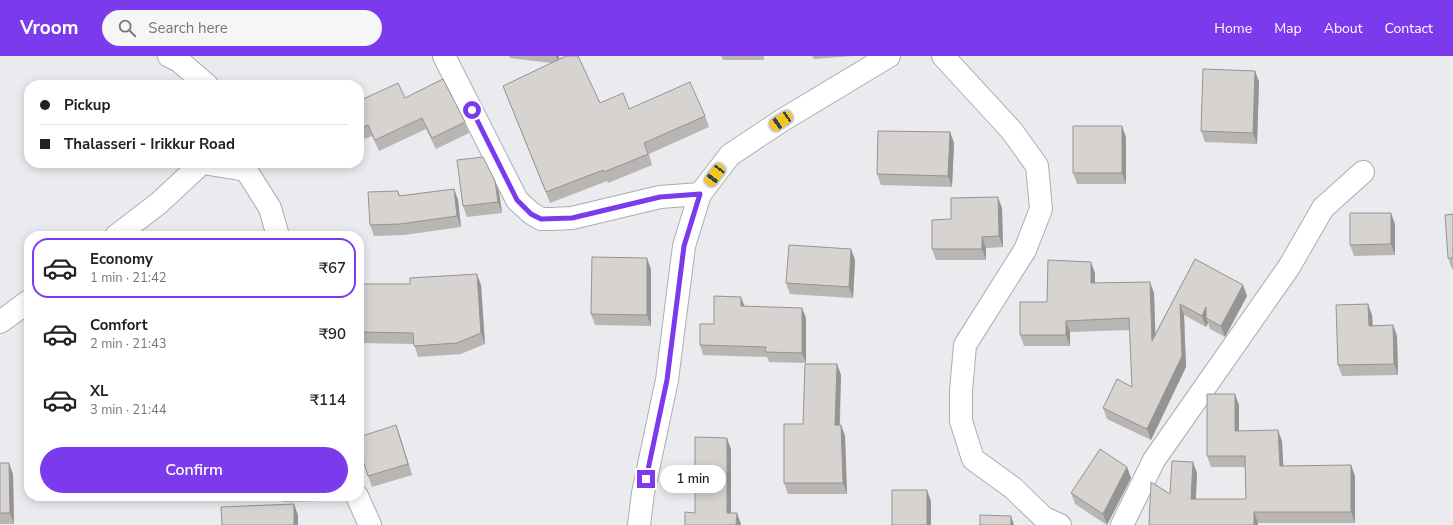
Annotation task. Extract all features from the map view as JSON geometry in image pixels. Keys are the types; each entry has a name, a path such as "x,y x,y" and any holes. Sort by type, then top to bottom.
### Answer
{"street":[{"path":"169,56 179,61 201,80"},
{"path":"444,56 517,200 531,214 541,219 572,218 660,197 700,194"},
{"path":"639,525 643,493 667,380 684,246 700,194 730,155 781,121 889,56"},
{"path":"943,56 1012,131 1037,166 1041,209 1025,250 965,345 961,392 961,421 973,459 1013,488 1044,518 1060,525"},
{"path":"123,231 159,203 197,168"},
{"path":"241,168 246,170 270,208 277,231"},
{"path":"1122,525 1154,460 1289,267 1323,208 1363,172"},
{"path":"0,322 24,305"},
{"path":"359,501 370,525"}],"building":[{"path":"566,56 578,56 600,103 623,93 629,109 690,82 705,116 644,143 648,154 604,172 603,170 546,192 503,86"},
{"path":"1203,69 1255,71 1253,133 1201,131"},
{"path":"443,79 465,122 432,138 422,118 375,140 368,125 364,127 364,99 398,83 405,98"},
{"path":"1073,126 1122,126 1122,173 1073,173"},
{"path":"878,131 950,132 948,176 877,174"},
{"path":"483,157 495,181 498,202 463,206 457,160"},
{"path":"454,189 457,216 400,224 370,225 368,192 398,191 399,196"},
{"path":"998,197 999,236 982,237 982,249 932,249 932,220 951,219 951,198"},
{"path":"1350,213 1391,213 1391,244 1350,245"},
{"path":"1453,214 1453,258 1448,258 1445,215"},
{"path":"789,245 851,249 849,287 786,283"},
{"path":"592,257 647,258 647,315 591,314"},
{"path":"1195,259 1243,285 1221,326 1206,318 1206,307 1202,316 1180,304 1182,356 1147,429 1103,408 1117,379 1132,387 1129,318 1066,321 1066,335 1020,335 1020,302 1047,302 1048,260 1091,262 1091,283 1150,282 1152,341"},
{"path":"477,274 481,333 457,343 414,346 413,333 364,332 364,284 410,284 410,278"},
{"path":"714,296 741,297 741,306 802,308 802,353 765,352 766,347 700,345 700,324 714,324"},
{"path":"1368,304 1369,326 1393,325 1394,364 1338,365 1336,305"},
{"path":"805,364 837,364 835,425 841,425 843,483 784,483 784,424 803,424"},
{"path":"1207,394 1235,394 1235,431 1278,430 1280,466 1351,465 1351,512 1254,512 1254,525 1149,525 1151,482 1170,494 1172,461 1193,462 1191,499 1246,499 1245,456 1207,456"},
{"path":"396,425 408,464 368,476 364,464 364,435"},
{"path":"695,437 727,438 727,513 737,513 736,525 685,525 685,512 695,513"},
{"path":"1100,449 1127,467 1103,514 1071,493"},
{"path":"0,463 9,463 10,513 0,513"},
{"path":"892,490 927,490 927,525 892,525"},
{"path":"294,504 294,525 222,525 221,507"},
{"path":"980,515 1011,516 1011,525 980,525"}],"route":[{"path":"472,110 517,200 531,214 541,219 572,218 660,197 700,194 684,246 667,380 646,479"}]}
